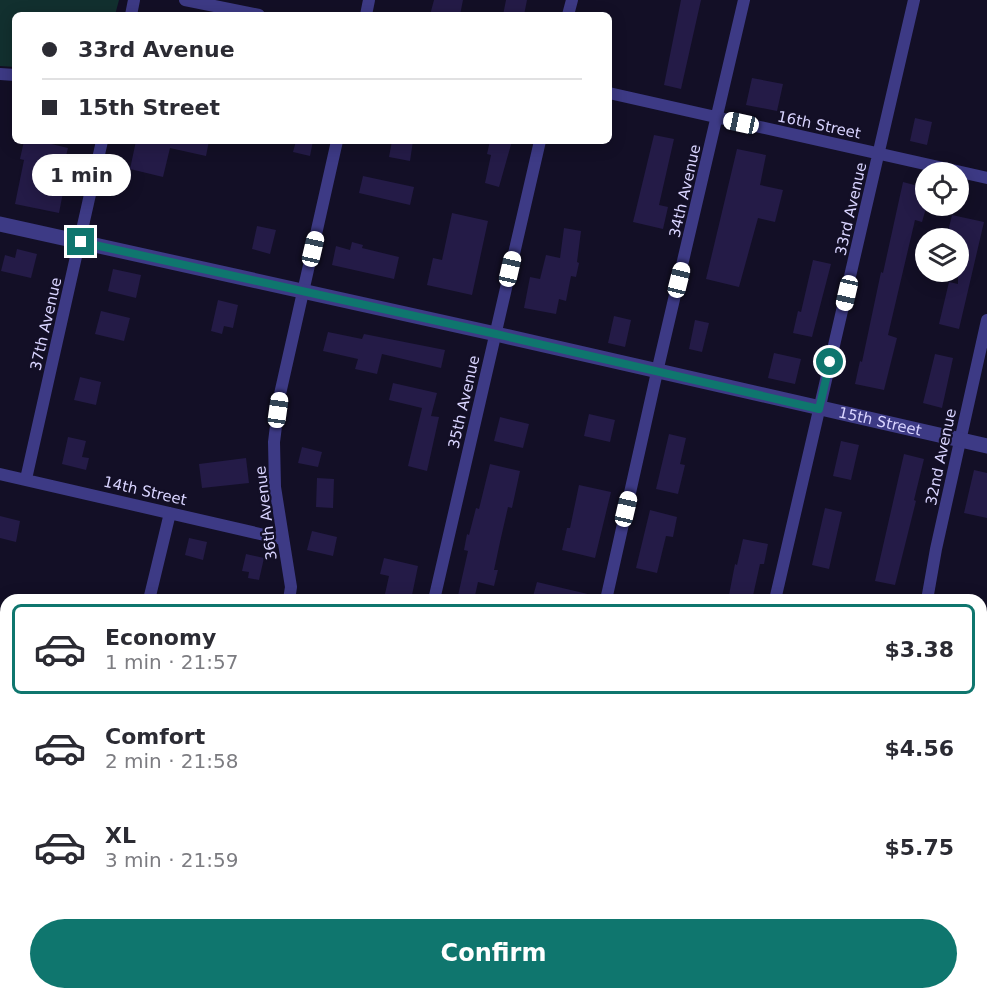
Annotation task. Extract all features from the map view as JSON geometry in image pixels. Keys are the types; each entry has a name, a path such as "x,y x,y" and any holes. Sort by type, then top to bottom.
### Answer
{"street":[{"path":"185,0 244,12"},
{"name":"34th Avenue","path":"607,594 744,0"},
{"name":"33rd Avenue","path":"777,594 914,0"},
{"name":"16th Street","path":"612,94 987,178"},
{"name":"37th Avenue","path":"26,479 101,144"},
{"name":"36th Avenue","path":"290,594 291,587 275,487 274,442 280,393 336,144"},
{"name":"35th Avenue","path":"435,594 539,144"},
{"name":"15th Street","path":"0,224 987,446"},
{"name":"32nd Avenue","path":"928,594 987,320"},
{"name":"14th Street","path":"0,474 282,539"},
{"path":"150,594 170,513"}],"green space":[{"path":"0,0 119,0 116,12 12,12 12,67 0,66"}],"building":[{"path":"434,0 463,0 461,12 431,12"},
{"path":"506,0 527,0 525,12 504,12"},
{"path":"681,0 701,0 681,89 664,85"},
{"path":"752,78 783,84 777,111 746,105"},
{"path":"915,118 932,122 927,145 910,141"},
{"path":"654,135 674,139 659,205 668,207 663,229 633,222"},
{"path":"23,144 51,144 68,148 61,175 66,177 59,213 15,204 24,160 20,159"},
{"path":"135,144 208,144 206,156 170,148 163,177 130,169"},
{"path":"295,144 312,144 310,156 293,152"},
{"path":"391,144 413,144 410,161 389,157"},
{"path":"489,144 511,144 499,187 485,183 491,155 487,154"},
{"path":"737,149 766,155 760,185 783,190 775,222 758,218 739,287 706,279"},
{"path":"363,176 414,187 410,205 359,193"},
{"path":"903,182 915,185 915,216 924,216 922,222 915,220 888,335 897,338 884,390 855,384 860,361 862,362 881,272 883,273"},
{"path":"452,213 488,221 472,295 427,285 433,258 442,260"},
{"path":"952,216 984,222 959,329 939,324 949,282 958,284 958,282 969,282 969,228 949,228"},
{"path":"257,226 276,230 270,254 252,249"},
{"path":"564,228 581,231 576,277 571,276 566,301 559,299 556,314 524,308 530,277 540,279 546,255 560,258"},
{"path":"352,242 363,245 362,248 399,257 394,279 332,265 336,246 350,250"},
{"path":"17,249 37,254 31,278 1,271 5,255 15,258"},
{"path":"813,260 831,264 812,337 793,333 798,311 801,312"},
{"path":"113,269 141,275 136,298 108,291"},
{"path":"218,300 238,305 233,328 224,326 222,334 211,331"},
{"path":"101,311 130,318 124,341 95,334"},
{"path":"614,316 631,320 625,347 608,343"},
{"path":"695,320 709,323 702,352 689,349"},
{"path":"328,332 362,339 364,334 445,350 441,368 382,354 377,374 355,369 358,359 323,351"},
{"path":"774,353 801,359 795,384 768,378"},
{"path":"935,354 953,358 942,408 923,403"},
{"path":"80,377 101,382 96,405 74,400"},
{"path":"393,383 437,393 431,416 439,417 427,471 408,466 422,408 389,400"},
{"path":"589,414 615,420 610,442 584,436"},
{"path":"500,417 529,424 523,448 494,441"},
{"path":"669,434 686,438 680,464 685,465 678,494 656,489"},
{"path":"68,437 86,441 82,457 89,458 86,470 62,464"},
{"path":"841,441 859,445 851,480 833,476"},
{"path":"302,447 322,452 318,467 298,463"},
{"path":"904,454 924,459 895,585 875,581"},
{"path":"246,458 249,483 202,488 199,464"},
{"path":"490,464 520,471 512,508 508,507 500,542 494,570 498,570 494,586 478,582 475,594 458,594 468,551 464,550 467,534 469,535 476,508 479,509"},
{"path":"974,470 987,473 987,518 964,513"},
{"path":"317,478 334,479 333,508 316,507"},
{"path":"579,485 611,492 595,558 562,550 567,528 570,528"},
{"path":"825,508 842,512 829,569 812,565"},
{"path":"650,510 677,517 673,537 666,536 657,573 636,568"},
{"path":"0,516 20,521 16,542 0,538"},
{"path":"312,531 337,537 333,556 307,550"},
{"path":"189,538 207,542 203,560 185,555"},
{"path":"743,539 768,544 764,564 760,564 753,594 729,594 735,564 737,565"},
{"path":"246,554 264,558 259,580 248,578 249,572 242,571"},
{"path":"384,558 418,566 412,594 385,594 389,576 380,574"},
{"path":"537,582 588,594 534,594"}],"route":[{"path":"81,242 496,334 819,409 830,362"}]}
